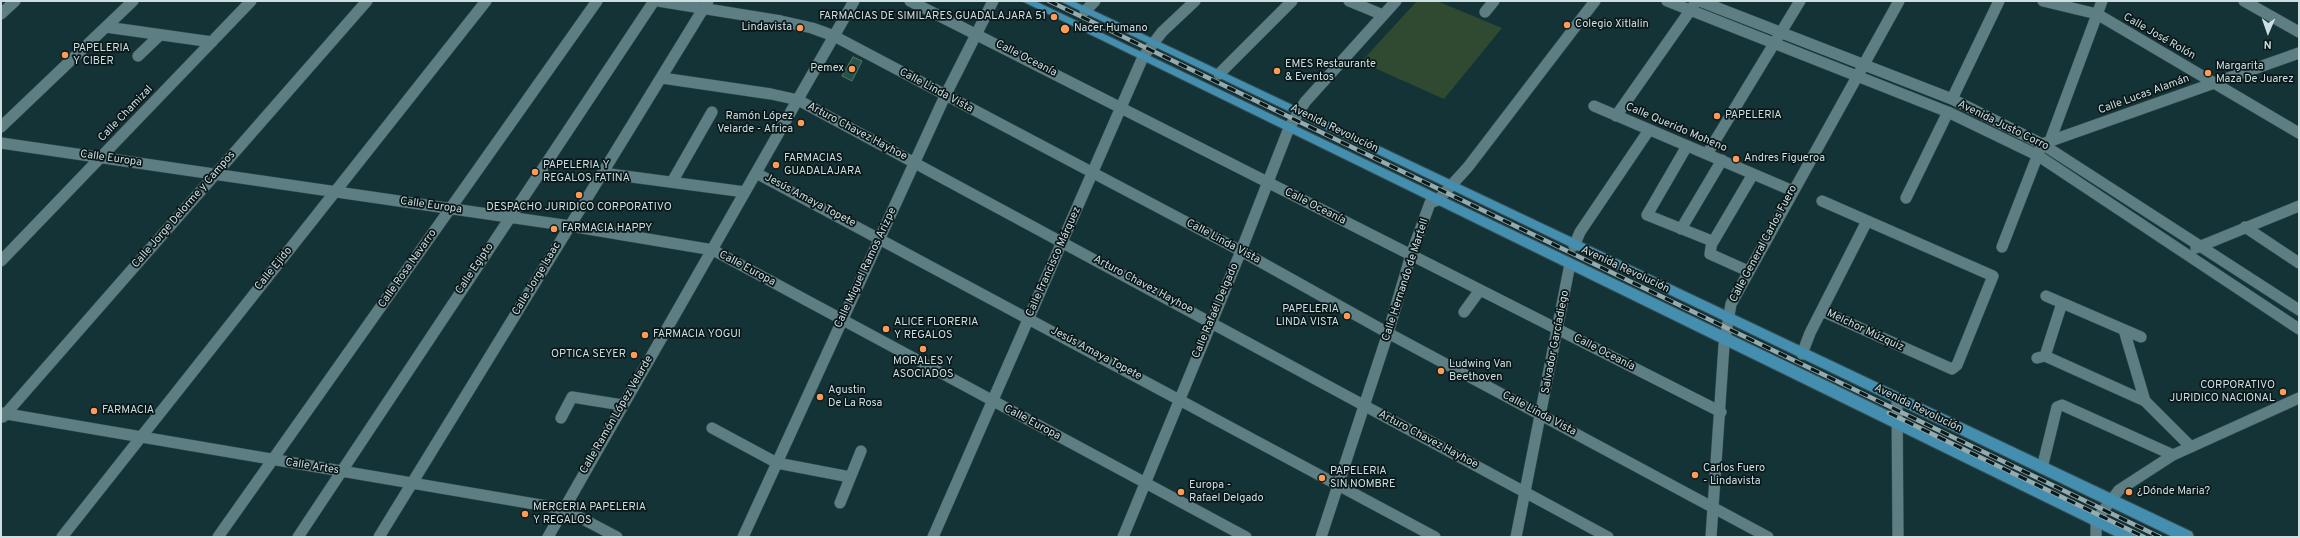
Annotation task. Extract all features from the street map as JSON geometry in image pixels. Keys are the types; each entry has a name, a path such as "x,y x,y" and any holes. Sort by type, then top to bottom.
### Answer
{"main road":[{"name":"Avenida Revolución","path":"1027,1 1897,422 2131,537"},
{"name":"Avenida Revolución","path":"1065,1 1574,246 2187,537"}],"street":[{"path":"1,14 15,1"},
{"path":"1,127 132,1"},
{"name":"Calle Chamizal","path":"1,261 251,1"},
{"name":"Calle Jorge Delorme y Campos","path":"3,415 368,1"},
{"name":"Calle Ejido","path":"62,537 486,1"},
{"name":"Calle Rosa Navarro","path":"218,537 597,1"},
{"name":"Calle Egipto","path":"298,537 654,1"},
{"name":"Calle Linda Vista","path":"658,1 706,5 812,28 834,36 1092,174 1241,251 1388,333 1768,537"},
{"name":"Calle Ramón López Velarde","path":"548,537 854,1"},
{"name":"Calle Oceanía","path":"910,1 978,34 1720,412"},
{"name":"Calle Miguel Ramos Arizpe","path":"742,537 945,96 978,34 993,1"},
{"path":"1085,11 1095,1"},
{"name":"Calle Francisco Márquez","path":"933,537 1143,56 1153,43 1194,1"},
{"path":"1219,74 1292,1"},
{"path":"1349,1 1383,16"},
{"name":"Calle Rafaél Delgado","path":"1123,537 1241,251 1289,128 1297,112 1396,1"},
{"path":"1485,12 1494,1"},
{"name":"Calle Hernando de Martell","path":"1321,537 1388,333 1411,255 1430,203 1438,200 1451,186 1595,1"},
{"name":"Avenida Justo Corro","path":"1667,1 1948,112 2037,155 2299,328"},
{"path":"1616,116 1690,10 1698,1"},
{"name":"Avenida Justo Corro","path":"1698,1 1952,99 2046,143 2299,310"},
{"path":"1708,154 1776,44 1800,1"},
{"name":"Calle General Carlos Fuero","path":"1711,537 1727,318 1734,298 1899,1"},
{"path":"1952,99 1998,1"},
{"name":"Calle José Rolón","path":"2043,1 2098,14 2299,133"},
{"path":"2002,247 2037,155 2046,143 2102,1"},
{"path":"2244,1 2299,32"},
{"name":"Calle Jorge Isaac","path":"379,537 706,5"},
{"path":"106,27 212,42"},
{"path":"138,56 160,35"},
{"name":"Calle Lucas Alamán","path":"2046,143 2299,53"},
{"name":"Arturo Chavez Hayhoe","path":"662,78 770,94 798,100 1608,537"},
{"name":"Calle Querido Moheno","path":"1594,106 1793,191"},
{"path":"672,182 712,112"},
{"path":"1906,198 1948,112"},
{"path":"1574,246 1580,232 1648,130"},
{"name":"Calle Europa","path":"1,144 510,217 713,250 1144,484 1246,537"},
{"path":"1687,146 1647,215 1713,242"},
{"path":"1680,228 1722,160"},
{"path":"602,173 745,192"},
{"name":"Jesús Amaya Topete","path":"756,173 880,238 1435,537"},
{"path":"1748,271 1710,254 1709,252 1713,242 1753,174"},
{"path":"1822,201 1867,221 1822,311"},
{"path":"2186,253 2201,245 2299,206"},
{"name":"Melchor Múzquiz","path":"1802,354 1822,311 1946,368 1952,369 1957,365 1993,276 1867,221"},
{"path":"2245,227 2299,263"},
{"name":"Salvador Garcíadiego","path":"1516,537 1542,415 1570,264"},
{"path":"1464,312 1480,290"},
{"path":"2046,296 2140,337"},
{"path":"2062,303 2041,357 2145,401 2192,447"},
{"path":"2124,330 2145,401"},
{"path":"561,418 572,397 622,405"},
{"path":"2096,537 2096,520 2120,490 2173,455 2299,398"},
{"path":"1897,399 1898,537"},
{"path":"2042,468 2058,407 2062,405 2173,455"},
{"name":"Calle Artes","path":"3,415 564,509 617,537"},
{"path":"712,428 777,463 850,477"},
{"path":"840,503 861,451"}],"green space":[{"path":"1417,1 1437,1 1502,28 1444,99 1361,62"}],"building":[{"name":"Pemex","path":"853,57 862,61 852,81 842,76"}],"railway":[{"path":"1049,1 2160,537"},
{"path":"1889,413 2144,537"}],"place":[{"name":"FARMACIAS DE SIMILARES GUADALAJARA 51","path":"1054,17"},
{"name":"Colegio Xitlalin","path":"1567,25"},
{"name":"Lindavista","path":"800,28"},
{"name":"Nacer Humano","path":"1065,29"},
{"name":"PAPELERIA Y CIBER","path":"65,55"},
{"name":"Pemex","path":"852,69"},
{"name":"EMES Restaurante & Eventos","path":"1277,71"},
{"name":"Margarita Maza De Juarez","path":"2208,73"},
{"name":"PAPELERIA","path":"1717,116"},
{"name":"Ramón López Velarde - Africa","path":"801,123"},
{"name":"Andres Figueroa","path":"1736,159"},
{"name":"FARMACIAS GUADALAJARA","path":"776,165"},
{"name":"PAPELERIA Y REGALOS FATINA","path":"535,172"},
{"name":"DESPACHO JURIDICO CORPORATIVO","path":"579,195"},
{"name":"FARMACIA HAPPY","path":"554,229"},
{"name":"PAPELERIA LINDA VISTA","path":"1347,316"},
{"name":"ALICE FLORERIA Y REGALOS","path":"886,329"},
{"name":"FARMACIA YOGUI","path":"645,335"},
{"name":"MORALES Y ASOCIADOS","path":"923,349"},
{"name":"OPTICA SEYER","path":"634,355"},
{"name":"Ludwing Van Beethoven","path":"1441,371"},
{"name":"CORPORATIVO JURIDICO NACIONAL","path":"2283,392"},
{"name":"Agustin De La Rosa","path":"820,397"},
{"name":"FARMACIA","path":"94,411"},
{"name":"Carlos Fuero - Lindavista","path":"1695,475"},
{"name":"PAPELERIA SIN NOMBRE","path":"1322,478"},
{"name":"Europa - Rafael Delgado","path":"1181,492"},
{"name":"¿Dónde Maria?","path":"2129,492"},
{"name":"MERCERIA PAPELERIA Y REGALOS","path":"525,514"}]}
